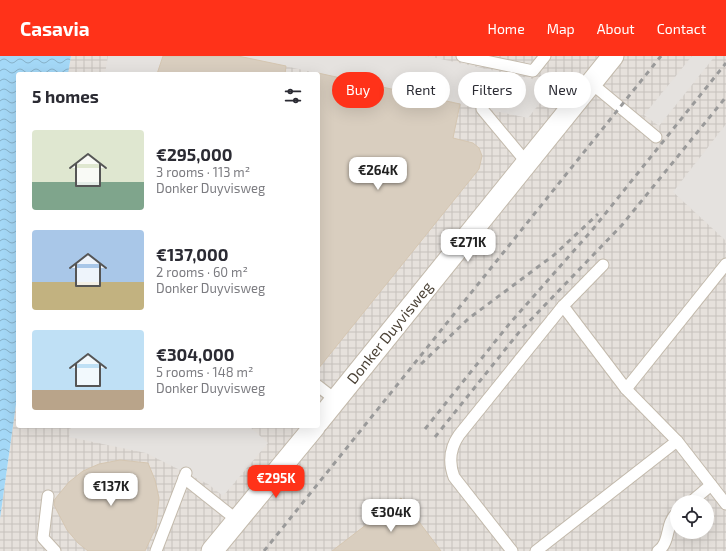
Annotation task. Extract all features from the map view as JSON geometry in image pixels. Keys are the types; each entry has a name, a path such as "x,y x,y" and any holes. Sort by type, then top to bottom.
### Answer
{"street":[{"name":"Donker Duyvisweg","path":"591,83 613,56"},
{"name":"Donker Duyvisweg","path":"320,420 571,108"},
{"path":"212,551 313,428"}],"lane":[{"path":"462,56 533,71 545,56"},
{"path":"591,83 656,137"},
{"path":"482,109 527,163"},
{"path":"626,389 726,264"},
{"path":"512,551 454,477 450,468 451,450 459,435 563,306 604,265"},
{"path":"563,306 626,389 677,441 726,504"},
{"path":"320,388 336,400"},
{"path":"536,551 677,441"},
{"path":"156,551 185,475 237,520"},
{"path":"699,495 711,485"},
{"path":"48,496 43,538 55,551"},
{"path":"658,551 664,546 670,522"}],"shaded area":[{"path":"71,56 726,56 726,551 0,551 0,519 16,404 16,428 320,428 320,72 68,72"},
{"path":"108,56 163,56 158,72 105,72"},
{"path":"238,56 427,56 500,72 458,72 458,103 450,101 450,72 392,72 392,89 384,87 384,72 332,72 332,76 320,74 320,72 313,72"},
{"path":"692,56 715,56 659,126 644,115"},
{"path":"526,78 534,79 534,108 536,108 528,118 481,108 526,108"},
{"path":"726,124 726,238 725,240 673,192"},
{"path":"71,428 251,428 268,443 223,496 208,484 146,453 69,437"}],"water":[{"path":"0,56 71,56 68,72 16,72 16,404 0,519"}],"building":[{"path":"163,56 238,56 286,66 285,72 158,72"},
{"path":"320,73 332,76 332,108 384,108 384,87 392,89 392,108 450,108 450,102 458,104 459,108 453,138 473,143 479,148 482,156 479,169 320,367"},
{"path":"120,460 148,463 155,480 159,498 156,527 145,551 88,551 78,543 67,530 54,505 55,499 69,482 83,471 99,464"},
{"path":"401,498 441,551 332,551"}],"railway":[{"path":"264,551 661,56"},
{"path":"425,429 510,323 593,229 726,63"},
{"path":"435,437 520,331 622,225 726,97"},
{"path":"421,364 468,319 554,255 598,214"}]}
